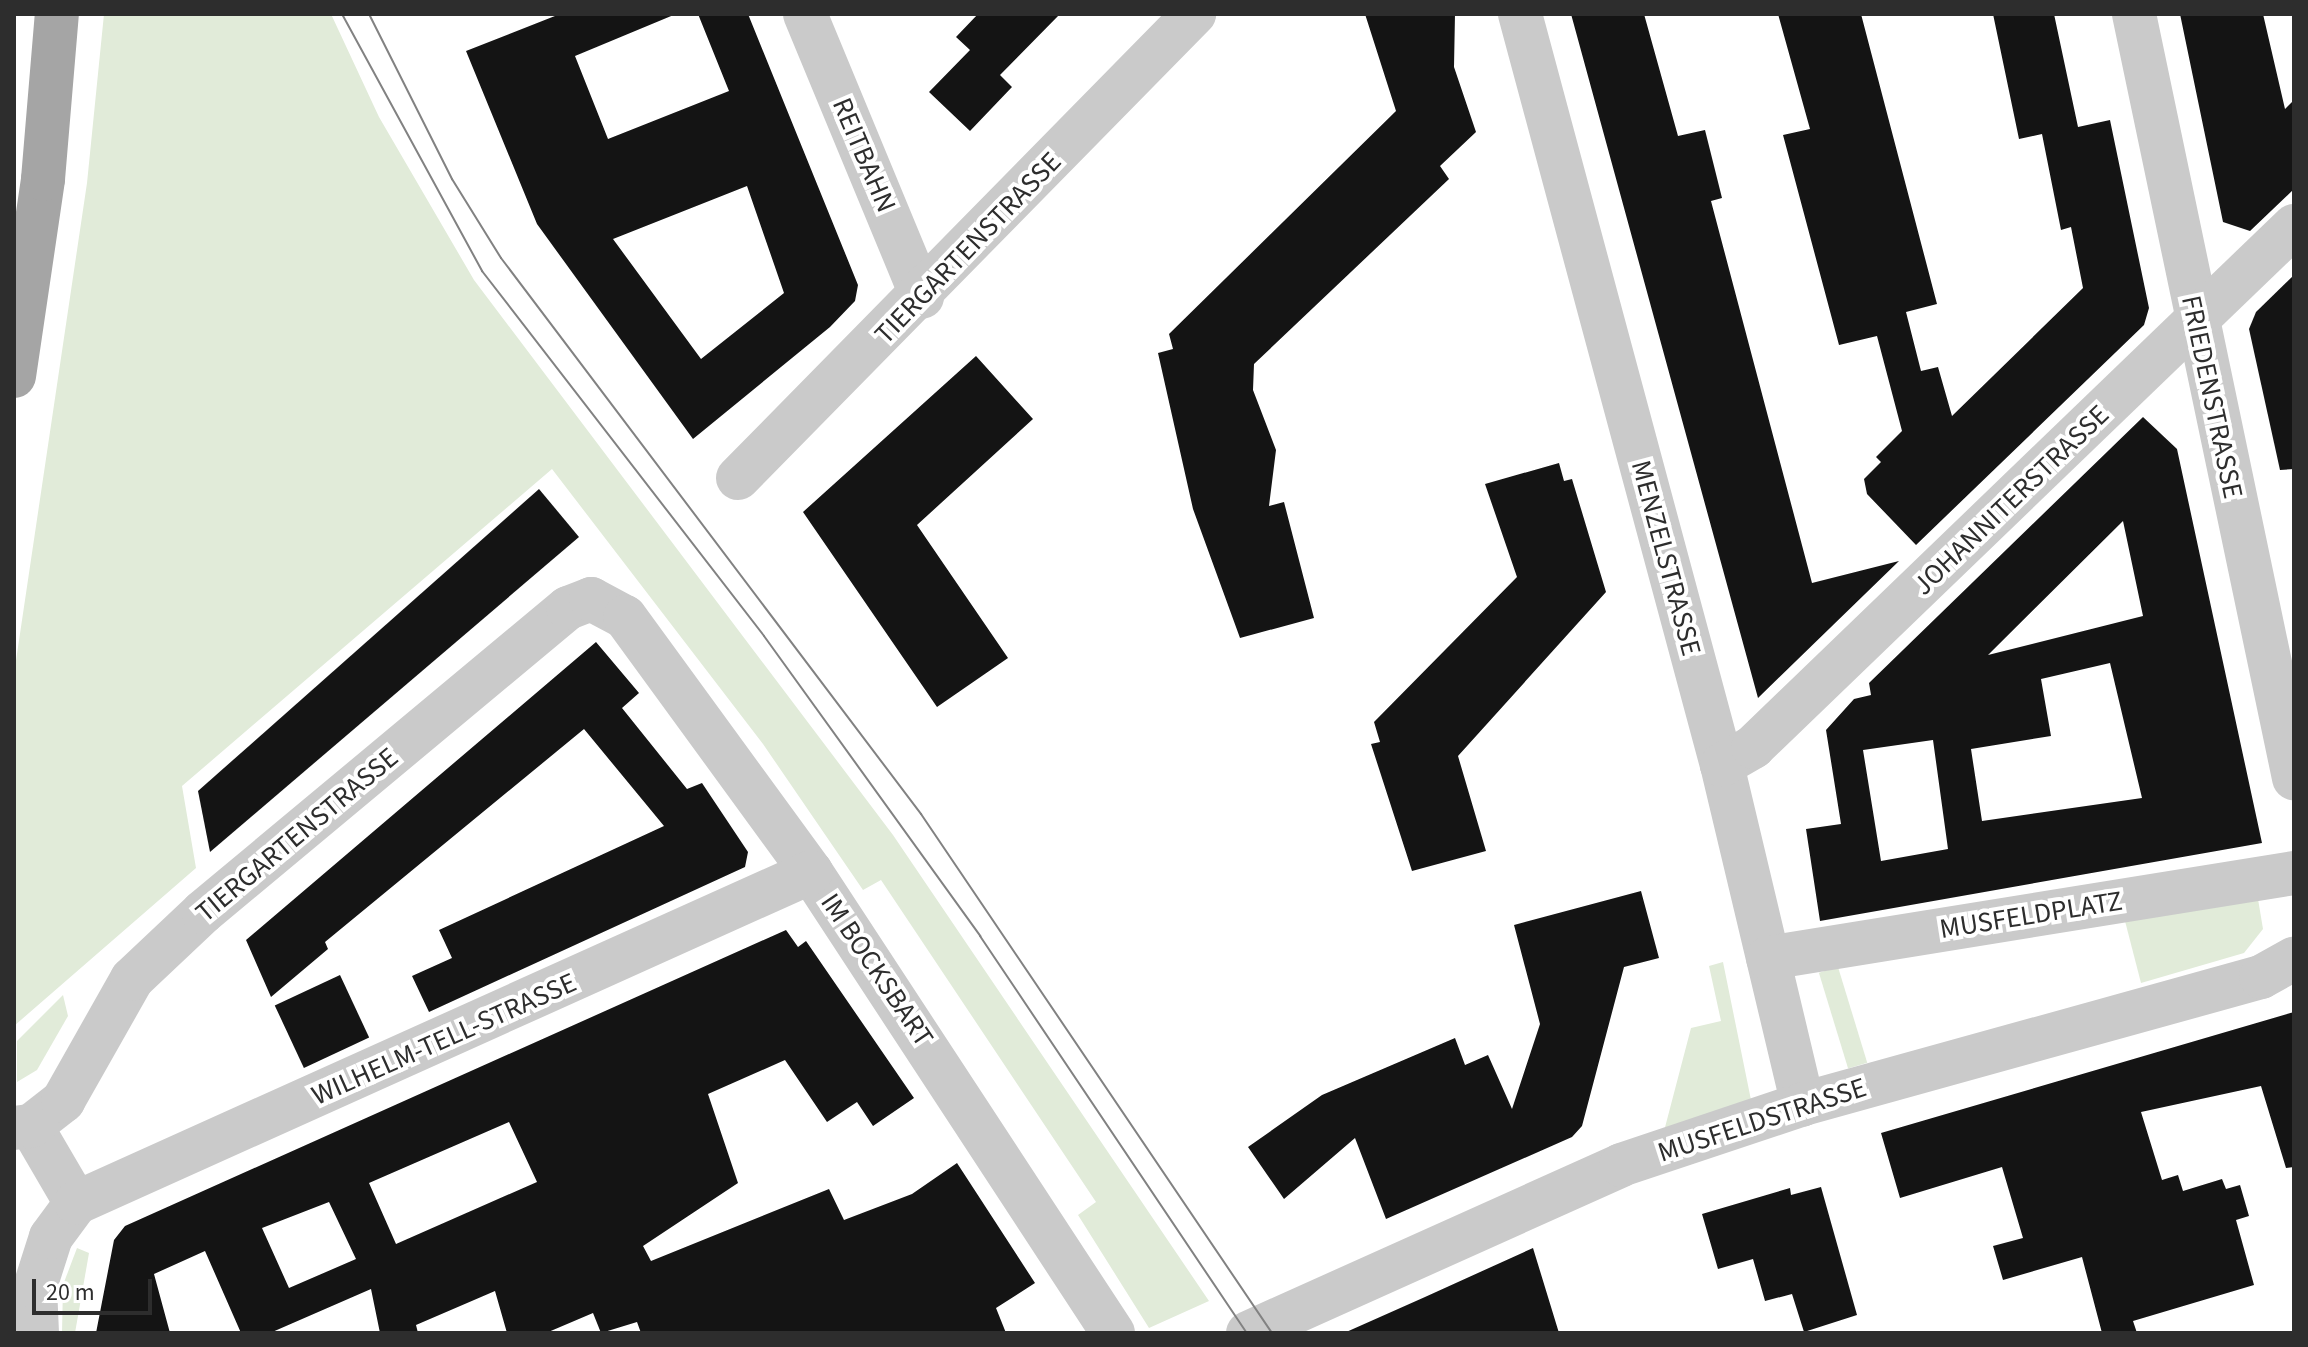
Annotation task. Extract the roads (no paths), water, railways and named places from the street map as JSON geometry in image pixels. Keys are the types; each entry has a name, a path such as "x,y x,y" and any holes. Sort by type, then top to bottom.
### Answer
{"main road":[{"path":"14,376 43,179 57,14"}],"street":[{"name":"REITBAHN","path":"805,14 922,297"},
{"name":"TIERGARTENSTRASSE","path":"738,478 922,297 1194,14"},
{"name":"MENZELSTRASSE","path":"1520,14 1722,765 1803,1104"},
{"name":"FRIEDENSTRASSE","path":"2134,14 2196,322 2294,778"},
{"name":"JOHANNITERSTRASSE","path":"1722,765 1753,747 2294,226"},
{"name":"TIERGARTENSTRASSE","path":"22,1127 63,1101 132,979 203,912 568,608 591,599 625,617"},
{"name":"IM BOCKSBART","path":"625,617 811,872 1113,1333"},
{"name":"WILHELM-TELL-STRASSE","path":"76,1203 811,872"},
{"name":"MUSFELDPLATZ","path":"1768,958 2294,873"},
{"name":"MUSFELDSTRASSE","path":"1248,1333 1621,1165 1803,1104 2261,977 2294,959"},
{"path":"22,1127 76,1203 51,1237 35,1287 37,1333"}],"tram line":[{"path":"342,14 482,271 764,636 980,936 1247,1333"},
{"path":"369,14 452,179 501,258 921,814 1272,1333"}]}
